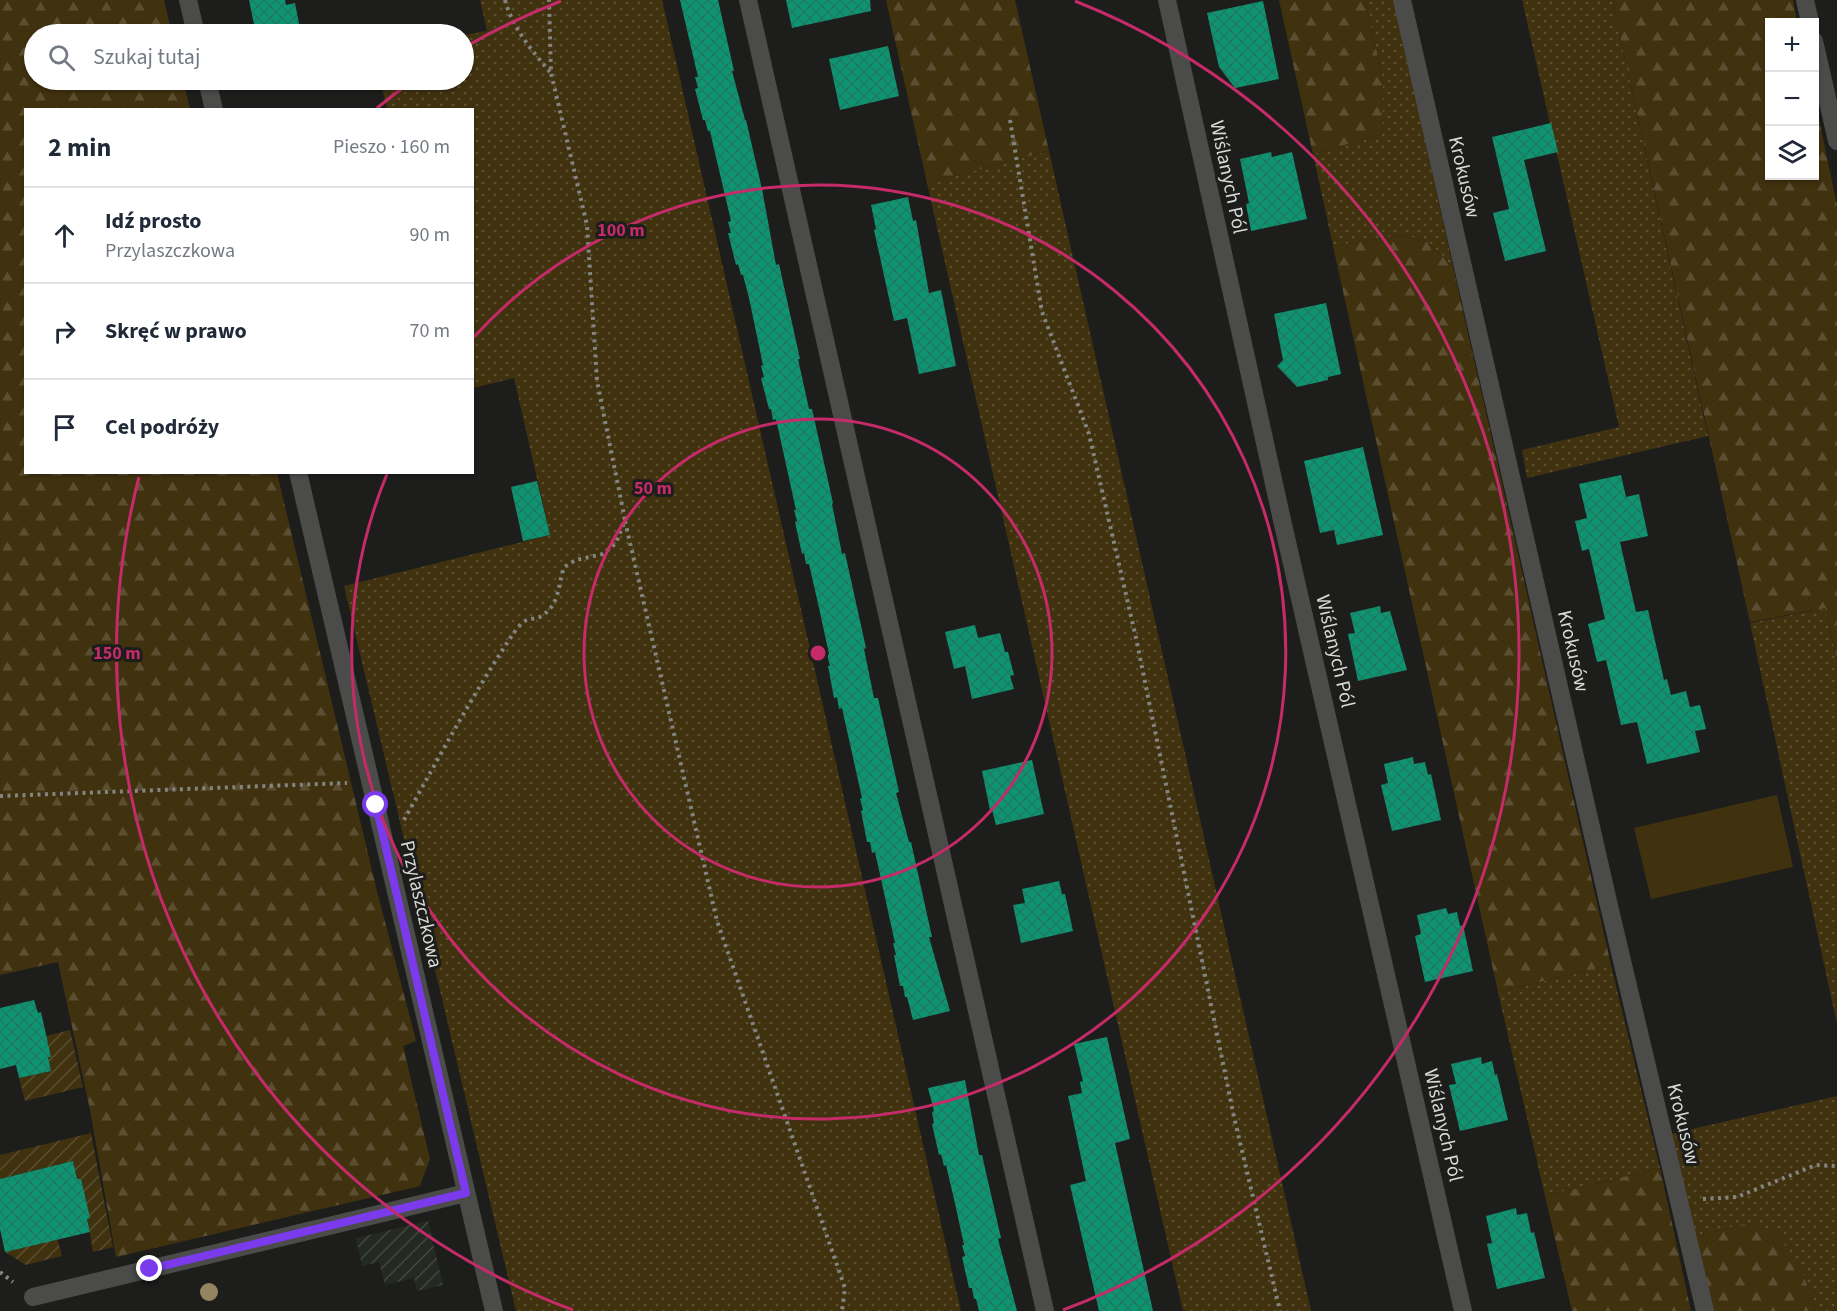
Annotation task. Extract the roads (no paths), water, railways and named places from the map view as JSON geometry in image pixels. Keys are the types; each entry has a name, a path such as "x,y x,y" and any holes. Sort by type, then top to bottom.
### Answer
{"street":[{"path":"188,0 194,24"},
{"path":"748,0 1045,1311"},
{"name":"Wiślanych Pól","path":"1167,0 1281,520 1463,1311"},
{"name":"Krokusów","path":"1402,0 1607,898 1705,1311"},
{"path":"1805,0 1809,18"},
{"path":"1819,59 1837,141"},
{"path":"209,90 214,108"},
{"name":"Przylaszczkowa","path":"298,474 494,1311"},
{"path":"33,1297 466,1193"}]}
